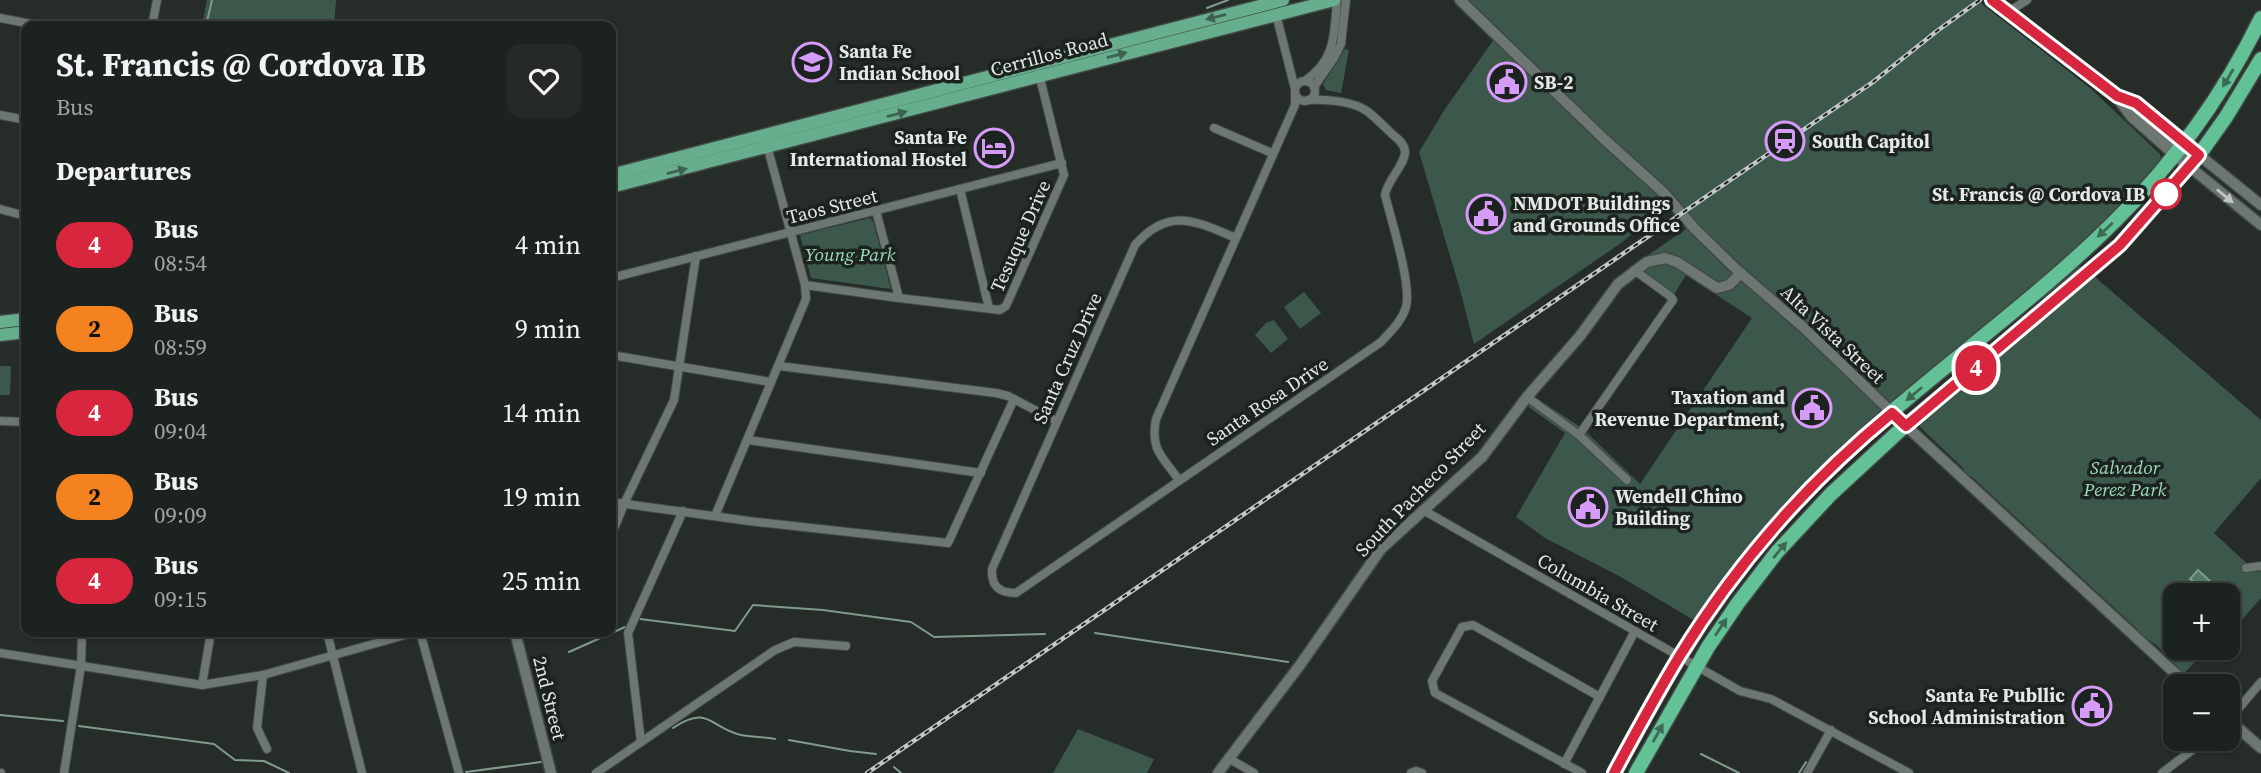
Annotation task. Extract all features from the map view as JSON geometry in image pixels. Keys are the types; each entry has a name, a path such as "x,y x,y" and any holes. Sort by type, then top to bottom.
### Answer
{"highway":[{"path":"1614,773 1679,657 1723,592 1766,536 1828,470 2084,250 2131,205 2179,149 2222,88 2261,18"},
{"path":"1636,773 1730,614 1777,552 1836,489 1906,426 2120,245 2190,167 2226,117 2261,59"}],"main road":[{"name":"Cerrillos Road","path":"616,186 766,141 1038,70 1283,0"},
{"name":"Cerrillos Road","path":"1038,70 1336,0"},
{"path":"1992,0 2117,96 2136,103 2179,149 2190,167"},
{"name":"Cerrillos Road","path":"616,174 766,141"},
{"path":"2179,149 2199,155"},
{"path":"0,322 21,320"},
{"path":"0,335 21,333"}],"street":[{"path":"153,21 157,0"},
{"path":"1179,480 1156,448 1153,435 1156,419 1272,153 1299,98 1303,81 1320,69 1330,54 1334,41 1336,0"},
{"path":"1299,98 1314,89 1334,58 1340,44 1346,0"},
{"name":"Alta Vista Street","path":"1460,0 1664,193 1695,229 1741,273 1802,326 1892,413 2176,674"},
{"path":"2008,12 2026,0"},
{"path":"1276,14 1290,77 1299,98"},
{"path":"0,18 21,22"},
{"name":"Tesuque Drive","path":"805,285 1000,310 1006,306 1064,175 1038,70"},
{"path":"1290,77 1303,81 1324,99"},
{"path":"1299,98 1324,99"},
{"name":"Santa Rosa Drive","path":"997,589 1005,593 1016,593 1381,342 1398,325 1406,309 1408,288 1385,195 1405,151 1402,143 1366,110 1324,99"},
{"path":"0,115 21,119"},
{"path":"1214,128 1272,153"},
{"path":"715,516 806,299 805,285 766,141"},
{"path":"2199,155 2261,205"},
{"name":"Taos Street","path":"616,277 1062,163"},
{"path":"2190,167 2261,225"},
{"path":"960,189 989,308"},
{"path":"0,209 21,215"},
{"path":"876,211 899,298"},
{"name":"Santa Cruz Drive","path":"997,589 991,579 992,569 1135,245 1148,230 1182,219 1198,222 1236,238"},
{"path":"616,524 674,400 696,257"},
{"name":"South Pacheco Street","path":"1218,773 1300,665 1381,549 1482,457 1527,397 1580,336 1618,284 1651,260 1665,258 1677,262 1710,284 1721,288 1729,285 1741,273"},
{"path":"1579,435 1672,300 1634,270"},
{"path":"616,356 771,382"},
{"path":"779,366 996,393 1014,399 1056,421"},
{"path":"1527,397 1579,435 1627,480"},
{"path":"616,502 948,543 1014,399"},
{"path":"0,421 21,422"},
{"path":"748,440 981,473"},
{"name":"Columbia Street","path":"1423,510 1740,691 1771,699 1909,773"},
{"path":"641,742 628,633 683,511"},
{"path":"2246,568 2261,566"},
{"path":"1581,773 1435,693 1432,681 1462,627 1473,625 1600,696"},
{"path":"1564,764 1635,631"},
{"path":"64,773 81,666 82,637"},
{"path":"202,685 210,637"},
{"path":"328,637 362,773"},
{"path":"0,653 202,685 263,674 400,637"},
{"path":"419,637 459,773"},
{"name":"2nd Street","path":"516,637 551,773"},
{"path":"596,773 775,650 794,642 845,646"},
{"path":"263,674 257,728 267,749"},
{"path":"2240,706 2261,682"},
{"path":"1807,773 1831,730"},
{"path":"2240,730 2261,748"},
{"path":"2162,773 2191,751"},
{"path":"1228,758 1254,773"},
{"path":"1411,773 1422,773"}],"green space":[{"path":"207,0 336,0 334,21 203,21"},
{"name":"Salvador Perez Park","path":"1467,0 1977,0 2090,88 2160,154 2161,160 2156,171 2068,259 2095,277 2261,420 2261,478 2214,533 2256,572 2261,571 2261,598 2240,622 2240,583 2163,583 2163,652 2154,643 2142,638 2137,629 1967,475 1920,427 1920,421 2054,306 2033,289 1896,397 1874,418 1697,622 1621,577 1545,538 1516,517 1565,433 1526,405 1533,396 1582,428 1640,484 1752,318 1686,275 1673,296 1631,267 1686,229 1663,201 1649,220 1621,243 1474,344 1419,152 1445,109 1499,32"},
{"path":"1345,49 1349,50 1341,93 1326,90 1323,84"},
{"name":"Young Park","path":"870,218 891,289 811,278 800,235"},
{"path":"1304,292 1321,313 1300,329 1284,307"},
{"path":"1274,320 1288,339 1271,353 1255,335 1266,323"},
{"path":"0,366 11,366 10,395 0,395"},
{"path":"2170,660 2197,660 2184,673"},
{"path":"1078,729 1154,759 1147,773 1053,773"}],"shaded area":[{"path":"2198,570 2211,582 2194,583 2190,579"}],"waterway":[{"path":"207,21 212,0"},
{"path":"1207,8 1228,0"},
{"path":"640,619 735,631 753,605 823,610 911,622 934,637 1045,634"},
{"path":"616,631 625,627"},
{"path":"1095,633 1288,662"},
{"path":"569,652 603,637"},
{"path":"0,715 63,721"},
{"path":"673,728 685,721 702,718 741,735 775,739"},
{"path":"79,726 214,744 235,760 264,761 289,773"},
{"path":"789,740 876,754"},
{"path":"1701,754 1739,773"},
{"path":"466,772 541,762"},
{"path":"1799,773 1806,762"},
{"path":"894,767 901,773"}],"railway":[{"path":"867,773 1873,82 1980,0"}],"bus line":[{"name":"4","path":"1614,773 1679,657 1719,598 1766,536 1805,494 1847,452 1892,413 1906,426 2120,245 2199,155 2136,103 2117,96 1992,0"}],"place":[{"name":"Santa Fe Indian School","path":"812,62"},
{"name":"SB-2","path":"1507,82"},
{"name":"South Capitol","path":"1785,141"},
{"name":"Santa Fe International Hostel","path":"994,148"},
{"name":"St. Francis @ Cordova IB","path":"2166,194"},
{"name":"NMDOT Buildings and Grounds Office","path":"1486,214"},
{"name":"Taxation and Revenue Department,","path":"1812,408"},
{"name":"Wendell Chino Building","path":"1588,507"},
{"name":"Santa Fe Publlic School Administration","path":"2092,706"}]}
